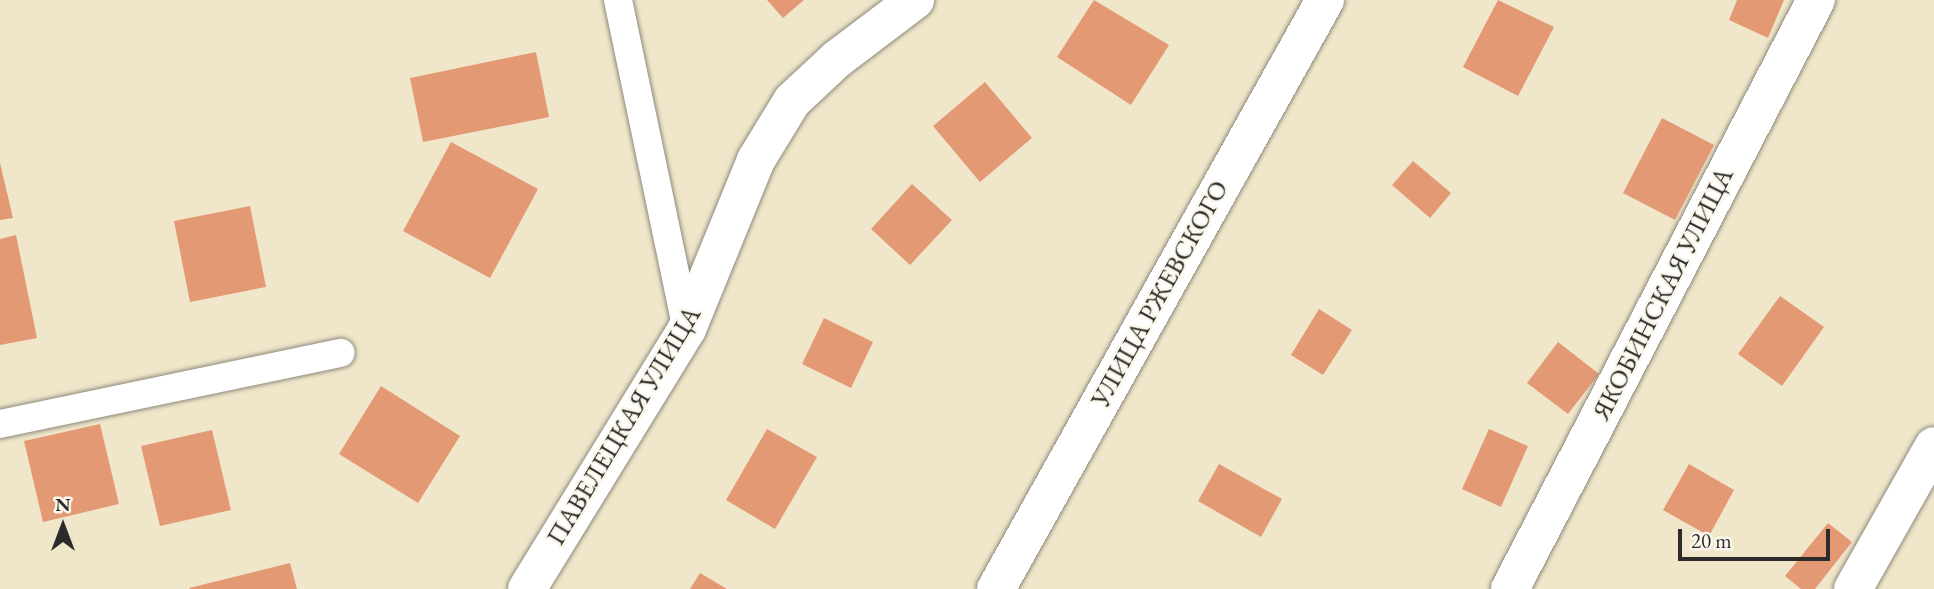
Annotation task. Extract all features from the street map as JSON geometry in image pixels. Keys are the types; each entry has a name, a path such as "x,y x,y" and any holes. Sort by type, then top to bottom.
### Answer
{"street":[{"name":"ПАВЕЛЕЦКАЯ УЛИЦА","path":"527,589 687,329 756,160 792,101 836,59 915,0"},
{"name":"УЛИЦА РЖЕВСКОГО","path":"996,589 1325,0"},
{"name":"ЯКОБИНСКАЯ УЛИЦА","path":"1510,589 1816,0"},
{"path":"1853,589 1934,446"}],"lane":[{"path":"618,0 687,329"},
{"path":"0,424 341,353"}],"building":[{"path":"767,0 804,0 783,18"},
{"path":"1094,0 1169,45 1131,105 1057,57"},
{"path":"1498,0 1554,27 1518,96 1463,67"},
{"path":"1737,0 1784,0 1768,38 1729,20"},
{"path":"536,52 549,117 423,142 410,78"},
{"path":"985,82 1032,138 980,182 933,126"},
{"path":"1662,118 1714,145 1675,220 1623,193"},
{"path":"451,142 538,189 490,278 403,231"},
{"path":"1413,161 1451,193 1430,218 1392,185"},
{"path":"0,163 13,218 0,220"},
{"path":"912,184 952,220 910,265 871,229"},
{"path":"250,206 266,287 190,302 174,221"},
{"path":"16,235 37,338 0,345 0,239"},
{"path":"1780,296 1824,327 1782,386 1738,354"},
{"path":"1319,309 1352,330 1323,375 1291,355"},
{"path":"824,318 873,342 851,388 802,364"},
{"path":"1558,342 1599,374 1568,414 1527,383"},
{"path":"381,386 460,436 418,503 339,454"},
{"path":"100,424 119,504 43,522 24,441"},
{"path":"767,429 817,457 775,529 726,500"},
{"path":"1489,429 1528,446 1501,507 1462,489"},
{"path":"212,430 231,510 160,526 141,446"},
{"path":"1219,464 1282,499 1261,537 1198,501"},
{"path":"1689,464 1734,490 1709,536 1663,510"},
{"path":"1828,523 1852,542 1815,589 1801,589 1785,576"},
{"path":"290,563 297,589 189,588"},
{"path":"700,573 727,589 690,589"}]}
